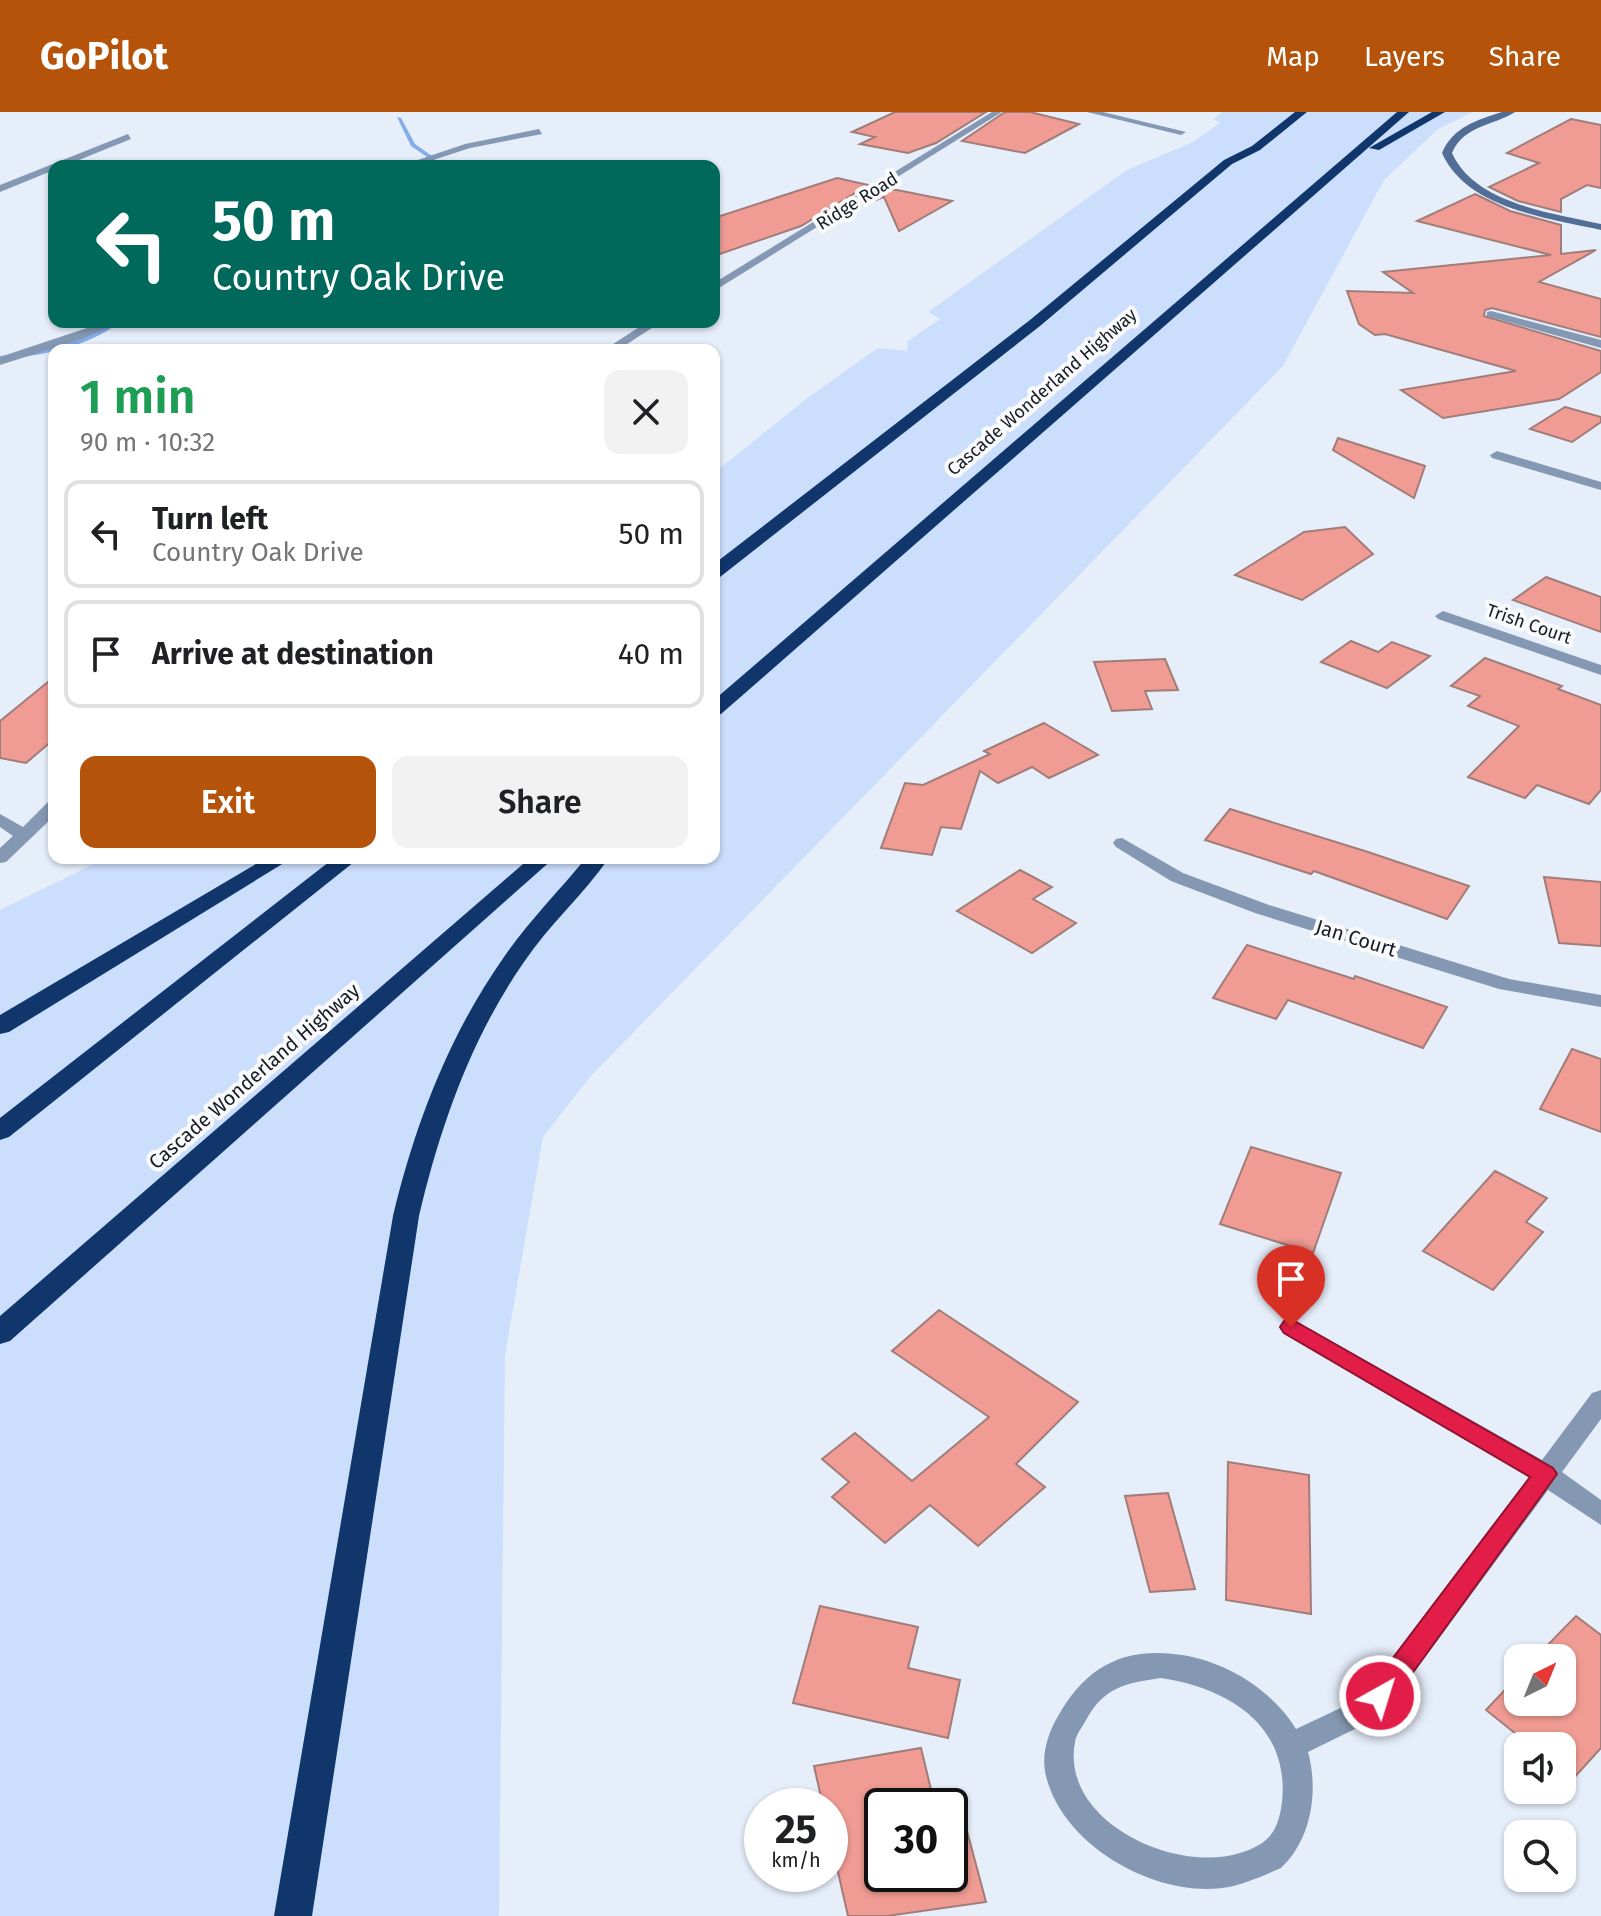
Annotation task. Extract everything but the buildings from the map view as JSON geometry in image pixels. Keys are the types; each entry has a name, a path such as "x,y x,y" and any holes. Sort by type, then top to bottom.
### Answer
{"highway":[{"path":"720,568 1035,323 1228,162 1256,148 1302,112"},
{"name":"Cascade Wonderland Highway","path":"720,705 1331,172 1404,112"},
{"path":"1331,172 1440,112"},
{"path":"1228,162 1234,151 1258,130"},
{"path":"720,711 737,690"},
{"path":"0,1026 271,864"},
{"path":"0,1131 340,864"},
{"name":"Cascade Wonderland Highway","path":"0,1333 536,864"},
{"path":"293,1916 403,1232 417,1165 436,1109 482,1013 514,960 593,864"}],"street":[{"name":"Ridge Road","path":"720,284 998,112"},
{"path":"1091,112 1181,132"},
{"path":"1511,112 1454,138 1447,153 1452,168 1480,189 1506,200 1601,227"},
{"path":"424,160 468,146 539,132"},
{"path":"70,160 128,137"},
{"path":"0,189 48,169"},
{"path":"0,174 25,178"},
{"path":"1491,314 1601,344"},
{"path":"55,344 100,328"},
{"path":"620,344 645,328"},
{"path":"0,361 48,346"},
{"path":"1497,455 1601,486"},
{"name":"Trish Court","path":"1443,616 1601,670"},
{"path":"0,858 48,812"},
{"path":"0,819 23,835"},
{"name":"Jan Court","path":"1122,843 1177,877 1262,909 1506,985 1601,1001"},
{"path":"1291,1327 1545,1474 1601,1514"},
{"path":"1291,1746 1357,1714 1380,1696 1601,1400"},
{"path":"1161,1665 1199,1671 1235,1687 1266,1714 1291,1746 1298,1782 1295,1818 1280,1850 1252,1874 1216,1887 1176,1887 1136,1874 1101,1851 1075,1818 1061,1782 1059,1746 1071,1713 1093,1687 1124,1670 1161,1665"}],"shaded area":[{"path":"1222,112 1473,112 1438,129 1384,180 1283,366 589,1078 543,1137 505,1355 499,1916 0,1916 0,910 94,864 720,864 720,468 810,396 878,348 907,351 908,341 940,319 928,312 1127,170 1193,142 1221,122 1213,120"}],"waterway":[{"path":"399,118 413,145 433,160"},
{"path":"70,344 106,328"},
{"path":"0,358 48,350"}],"route":[{"path":"1291,1327 1545,1474 1380,1696"}]}
